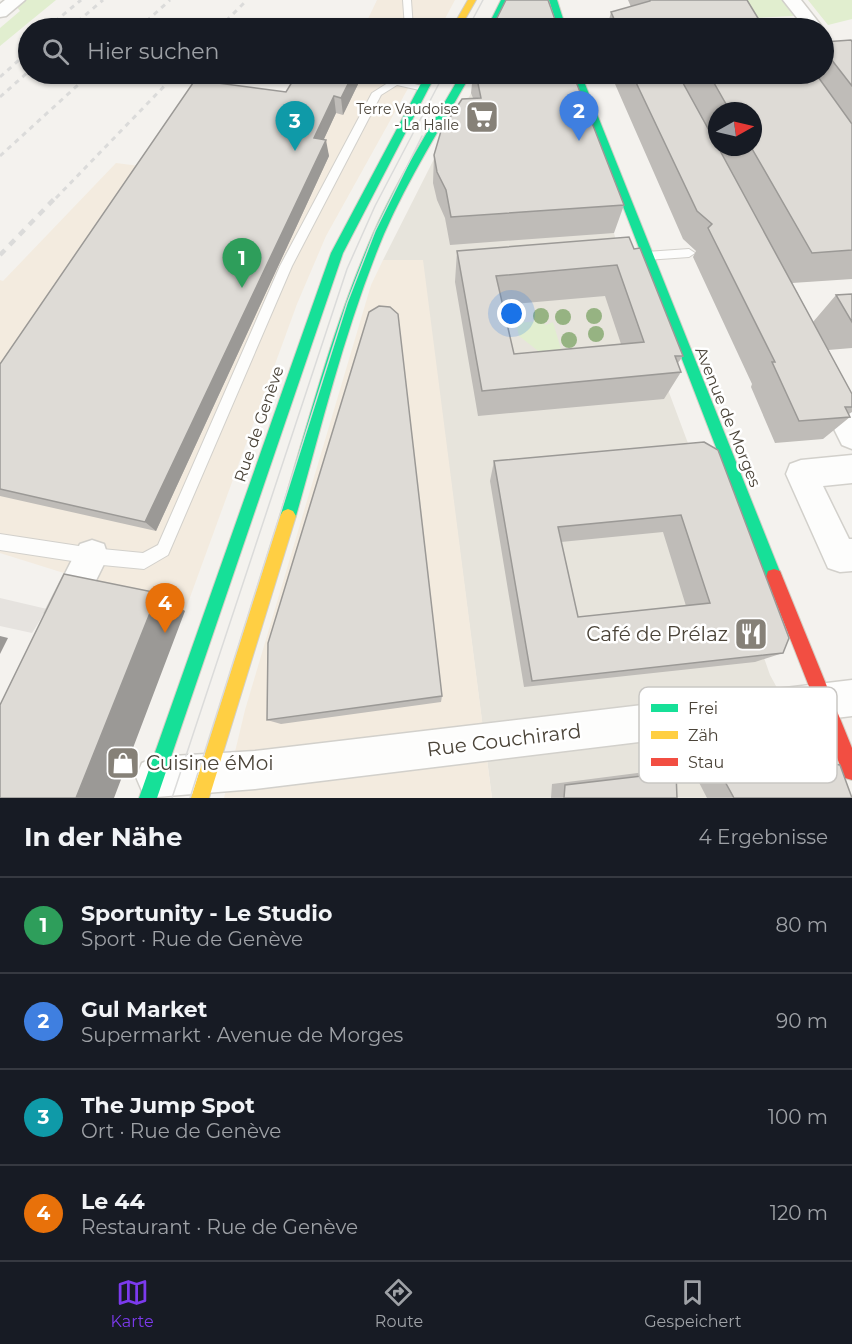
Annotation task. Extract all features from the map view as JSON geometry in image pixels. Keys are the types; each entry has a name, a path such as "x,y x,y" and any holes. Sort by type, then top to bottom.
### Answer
{"main road":[{"path":"462,18 472,0"},
{"path":"496,18 505,0"},
{"path":"553,0 559,18"},
{"name":"Rue de Genève","path":"152,787 337,253 426,84"},
{"path":"203,786 261,607 352,304 371,254 410,173 460,84"},
{"name":"Avenue de Morges","path":"579,84 646,256 832,687"},
{"name":"Avenue de Morges","path":"838,700 852,771"}],"street":[{"path":"0,12 16,0"},
{"path":"794,0 807,18"},
{"path":"670,84 688,120"},
{"path":"814,363 852,436"},
{"path":"852,469 801,474 808,515 840,556 852,555"},
{"path":"48,641 92,556"},
{"name":"Rue Couchirard","path":"152,787 203,786 639,727"}],"lane":[{"path":"407,0 408,18"},
{"path":"0,542 92,556 144,561 163,550 286,266 377,93 388,84"},
{"path":"412,84 424,88"},
{"path":"646,256 689,253"}],"shaded area":[{"path":"377,0 455,0 445,18 368,18"},
{"path":"304,84 410,84 326,236 297,304 185,611 0,553 0,280 3,281 116,163 155,168 289,109"},
{"path":"476,84 490,84 614,233 623,269 711,505 770,675 777,687 639,687 639,783 827,783 832,798 492,798 422,260 383,260 435,157"},
{"path":"383,260 423,260 492,798 224,798 245,710 371,285"},
{"path":"0,598 47,609 32,633 0,626"}],"green space":[{"path":"23,0 56,0 34,18 18,18 18,31 0,46 0,28 20,11 16,6"},
{"path":"687,0 783,0 794,16 753,18 731,18"},
{"path":"808,0 852,0 852,19 834,24 834,18 822,18"},
{"path":"540,321 546,325 553,322 565,363 555,364 519,336 516,323"}],"building":[{"path":"506,0 548,0 554,18 497,18"},
{"path":"747,0 758,18 614,18 611,12 650,1"},
{"path":"851,40 852,42 852,86 834,63 834,41"},
{"path":"192,84 225,84 286,92 291,84 348,84 341,98 334,96 314,138 326,140 145,522 0,489 0,364"},
{"path":"478,84 577,84 624,205 451,217 446,190 437,172 434,155 441,131 462,99 481,98"},
{"path":"637,84 683,84 708,129 708,156 723,156 852,394 852,407 845,407 850,417 799,421 772,362 775,362 708,228 712,224 697,211"},
{"path":"715,84 823,84 852,124 852,250 812,253 756,156 762,156 762,102 725,102"},
{"path":"629,237 634,249 640,248 683,356 675,356 681,372 482,391 457,251","holes":["617,265 644,342 514,354 496,276"]},
{"path":"852,294 852,322 836,295"},
{"path":"379,306 390,307 398,314 442,696 267,720 268,643 369,312"},
{"path":"704,442 718,450 789,638 783,653 532,681 494,461","holes":["681,515 710,603 578,617 558,527"]},
{"path":"64,574 158,593 76,798 0,798 0,705"},
{"path":"837,765 840,765 852,798 734,798 726,783 837,783"},
{"path":"639,776 639,783 676,783 677,798 564,798 565,785"}],"tram line":[{"path":"473,18 483,0"},
{"path":"172,798 347,269 375,206 439,84"},
{"path":"190,798 347,303 375,231 422,136"}],"railway":[{"path":"59,18 81,0"},
{"path":"82,18 103,0"},
{"path":"150,18 170,0"},
{"path":"229,18 247,0"},
{"path":"0,77 18,61"},
{"path":"0,97 18,81"},
{"path":"0,156 79,84"},
{"path":"56,198 166,84"},
{"path":"0,255 57,196"}],"traffic: fast":[{"path":"496,18 505,0"},
{"path":"553,0 559,18"},
{"path":"148,798 337,253 426,84"},
{"path":"288,516 336,352 370,255 403,186 460,84"},
{"path":"580,84 774,577"}],"traffic: slow":[{"path":"462,18 472,0"},
{"path":"200,798 288,516"}],"traffic: jam":[{"path":"774,577 818,687"},
{"path":"837,734 852,771"}],"place":[{"name":"Terre Vaudoise - La Halle","path":"482,117"},
{"name":"Gul Market","path":"579,141"},
{"name":"The Jump Spot","path":"295,151"},
{"name":"Sportunity - Le Studio","path":"242,288"},
{"name":"Le 44","path":"165,633"},
{"name":"Café de Prélaz","path":"751,634"},
{"name":"Cuisine éMoi","path":"123,763"}]}
